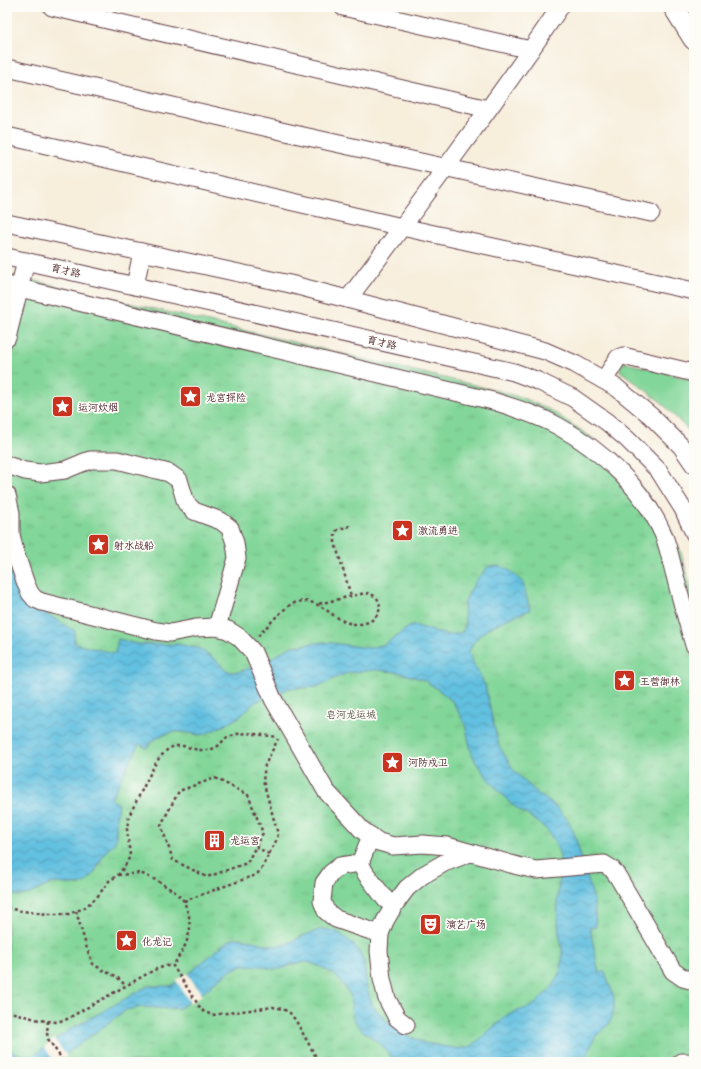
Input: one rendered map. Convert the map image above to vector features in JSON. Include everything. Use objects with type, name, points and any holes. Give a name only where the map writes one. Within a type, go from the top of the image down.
[{"type":"main road","points":[[674,7],[694,39]]},
{"type":"street","points":[[52,7],[488,109]]},
{"type":"street","points":[[343,7],[531,50]]},
{"type":"street","points":[[348,299],[531,50],[560,7]]},
{"type":"street","points":[[7,68],[445,168],[651,213]]},
{"type":"street","points":[[7,136],[402,227],[694,291]]},
{"type":"street","points":[[7,223],[290,284],[545,351],[575,364],[617,388],[650,416],[681,446],[694,465]]},
{"type":"street","points":[[135,286],[142,252]]},
{"type":"street","name":"育才路","points":[[7,257],[514,372],[538,381],[573,398],[607,422],[627,439],[659,471],[683,509],[694,532]]},
{"type":"street","points":[[7,338],[13,286],[26,261]]},
{"type":"street","points":[[13,286],[493,401],[540,417],[558,426],[579,439],[601,456],[630,482],[651,511],[664,537],[694,645]]},
{"type":"street","points":[[604,380],[618,358],[623,356],[694,373]]},
{"type":"street","points":[[7,465],[25,471],[40,473],[65,470],[90,460],[117,460],[169,473],[179,480],[186,503],[194,512],[221,521],[230,528],[235,543],[237,558],[234,573],[217,627]]},
{"type":"street","points":[[7,495],[11,513],[11,534],[15,552],[26,584],[30,593],[35,599],[156,631],[170,633],[196,628],[217,627],[228,630],[239,637],[253,652],[273,699],[326,791],[362,830],[379,842],[393,846],[412,844],[447,846],[536,870],[604,864],[612,869],[673,971],[684,978],[694,981]]},
{"type":"street","points":[[360,863],[371,836]]},
{"type":"street","points":[[406,1025],[397,1018],[387,999],[382,978],[379,952],[380,934],[385,921],[407,888],[423,874],[444,863],[470,853]]},
{"type":"street","points":[[360,863],[366,874],[386,900],[395,904]]},
{"type":"street","points":[[360,863],[340,866],[331,873],[324,883],[322,900],[326,911],[336,919],[380,934]]},
{"type":"street","points":[[692,1062],[694,1057]]},
{"type":"street","points":[[681,1062],[688,1062]]},
{"type":"path","points":[[350,526],[340,528],[334,535],[351,596]]},
{"type":"path","points":[[247,646],[286,608],[295,602],[303,601],[318,604],[345,622],[353,624],[361,624],[371,621],[377,616],[380,609],[379,602],[375,597],[365,593],[318,604]]},
{"type":"path","points":[[7,908],[47,914],[69,914],[84,908],[97,897],[109,880],[118,875],[126,866],[130,856],[127,829],[129,816],[160,757],[166,750],[174,746],[183,746],[198,750],[210,750],[218,746],[226,738],[237,734],[248,733],[279,737],[265,765],[263,781],[278,834],[277,839],[261,869],[253,876],[184,901]]},
{"type":"path","points":[[215,778],[248,795],[263,833],[256,847],[248,863],[207,877],[173,860],[161,826],[179,791],[215,778]]},
{"type":"path","points":[[256,847],[269,854]]},
{"type":"path","points":[[118,875],[140,873],[156,880],[175,892],[184,901],[189,916],[190,930],[186,944],[173,966]]},
{"type":"path","points":[[76,911],[87,950],[93,964],[116,976],[126,986]]},
{"type":"path","points":[[7,1011],[39,1020],[55,1022],[65,1020],[154,970],[166,966],[173,966]]},
{"type":"path","points":[[173,966],[199,1006],[212,1015],[273,1007],[283,1009],[290,1013],[316,1057],[325,1062]]},
{"type":"path","points":[[48,1021],[48,1039],[64,1062]]},
{"type":"green space","name":"皂河龙运城","points":[[7,274],[503,392],[528,400],[552,411],[594,439],[626,468],[659,510],[670,528],[680,550],[694,596],[694,1062],[7,1062]]},
{"type":"green space","points":[[623,362],[694,380],[694,436],[661,402],[619,370]]},
{"type":"water","points":[[489,566],[501,566],[509,570],[523,583],[530,610],[505,620],[481,634],[473,643],[469,652],[471,659],[485,685],[499,746],[513,769],[540,795],[555,806],[568,820],[574,833],[594,900],[596,927],[590,928],[599,973],[605,971],[614,998],[612,1018],[608,1025],[595,1037],[582,1062],[396,1062],[377,1041],[357,1025],[352,1015],[350,995],[339,979],[317,965],[307,962],[296,963],[281,969],[242,965],[230,971],[208,989],[180,1008],[170,1009],[142,1007],[126,1010],[55,1062],[7,1062],[7,1050],[27,1056],[34,1055],[69,1030],[148,986],[171,986],[191,972],[226,942],[234,938],[241,938],[273,946],[286,944],[322,929],[336,931],[353,944],[360,953],[364,963],[367,989],[373,1006],[386,1020],[406,1035],[425,1043],[459,1049],[472,1046],[508,1014],[533,1006],[553,986],[561,969],[562,947],[559,934],[557,903],[560,856],[556,844],[547,830],[508,801],[488,779],[475,761],[465,724],[453,702],[424,680],[397,672],[375,670],[347,673],[316,687],[290,688],[255,702],[241,716],[205,734],[199,735],[173,732],[152,741],[147,748],[139,744],[111,799],[119,804],[116,818],[116,839],[114,844],[105,852],[94,874],[80,885],[53,883],[30,894],[19,896],[7,893],[7,865],[12,857],[7,853],[7,569],[21,592],[40,610],[75,631],[74,642],[83,646],[115,653],[118,639],[137,644],[178,644],[200,649],[217,661],[224,669],[231,672],[238,672],[264,663],[293,646],[324,642],[368,648],[385,644],[407,628],[414,625],[447,635],[462,632],[465,627],[464,604],[467,596],[477,579]]},
{"type":"pier","points":[[187,973],[202,995],[190,1003],[176,980]]},
{"type":"pier","points":[[54,1039],[67,1056],[58,1062],[55,1062],[44,1047]]},
{"type":"place","name":"龙宫探险","points":[[191,397]]},
{"type":"place","name":"运河炊烟","points":[[63,407]]},
{"type":"place","name":"激流勇进","points":[[402,530]]},
{"type":"place","name":"射水战船","points":[[99,545]]},
{"type":"place","name":"王营御林","points":[[625,681]]},
{"type":"place","name":"河防戍卫","points":[[393,762]]},
{"type":"place","name":"龙运宫","points":[[215,840]]},
{"type":"place","name":"演艺广场","points":[[430,924]]},
{"type":"place","name":"化龙记","points":[[127,941]]}]
